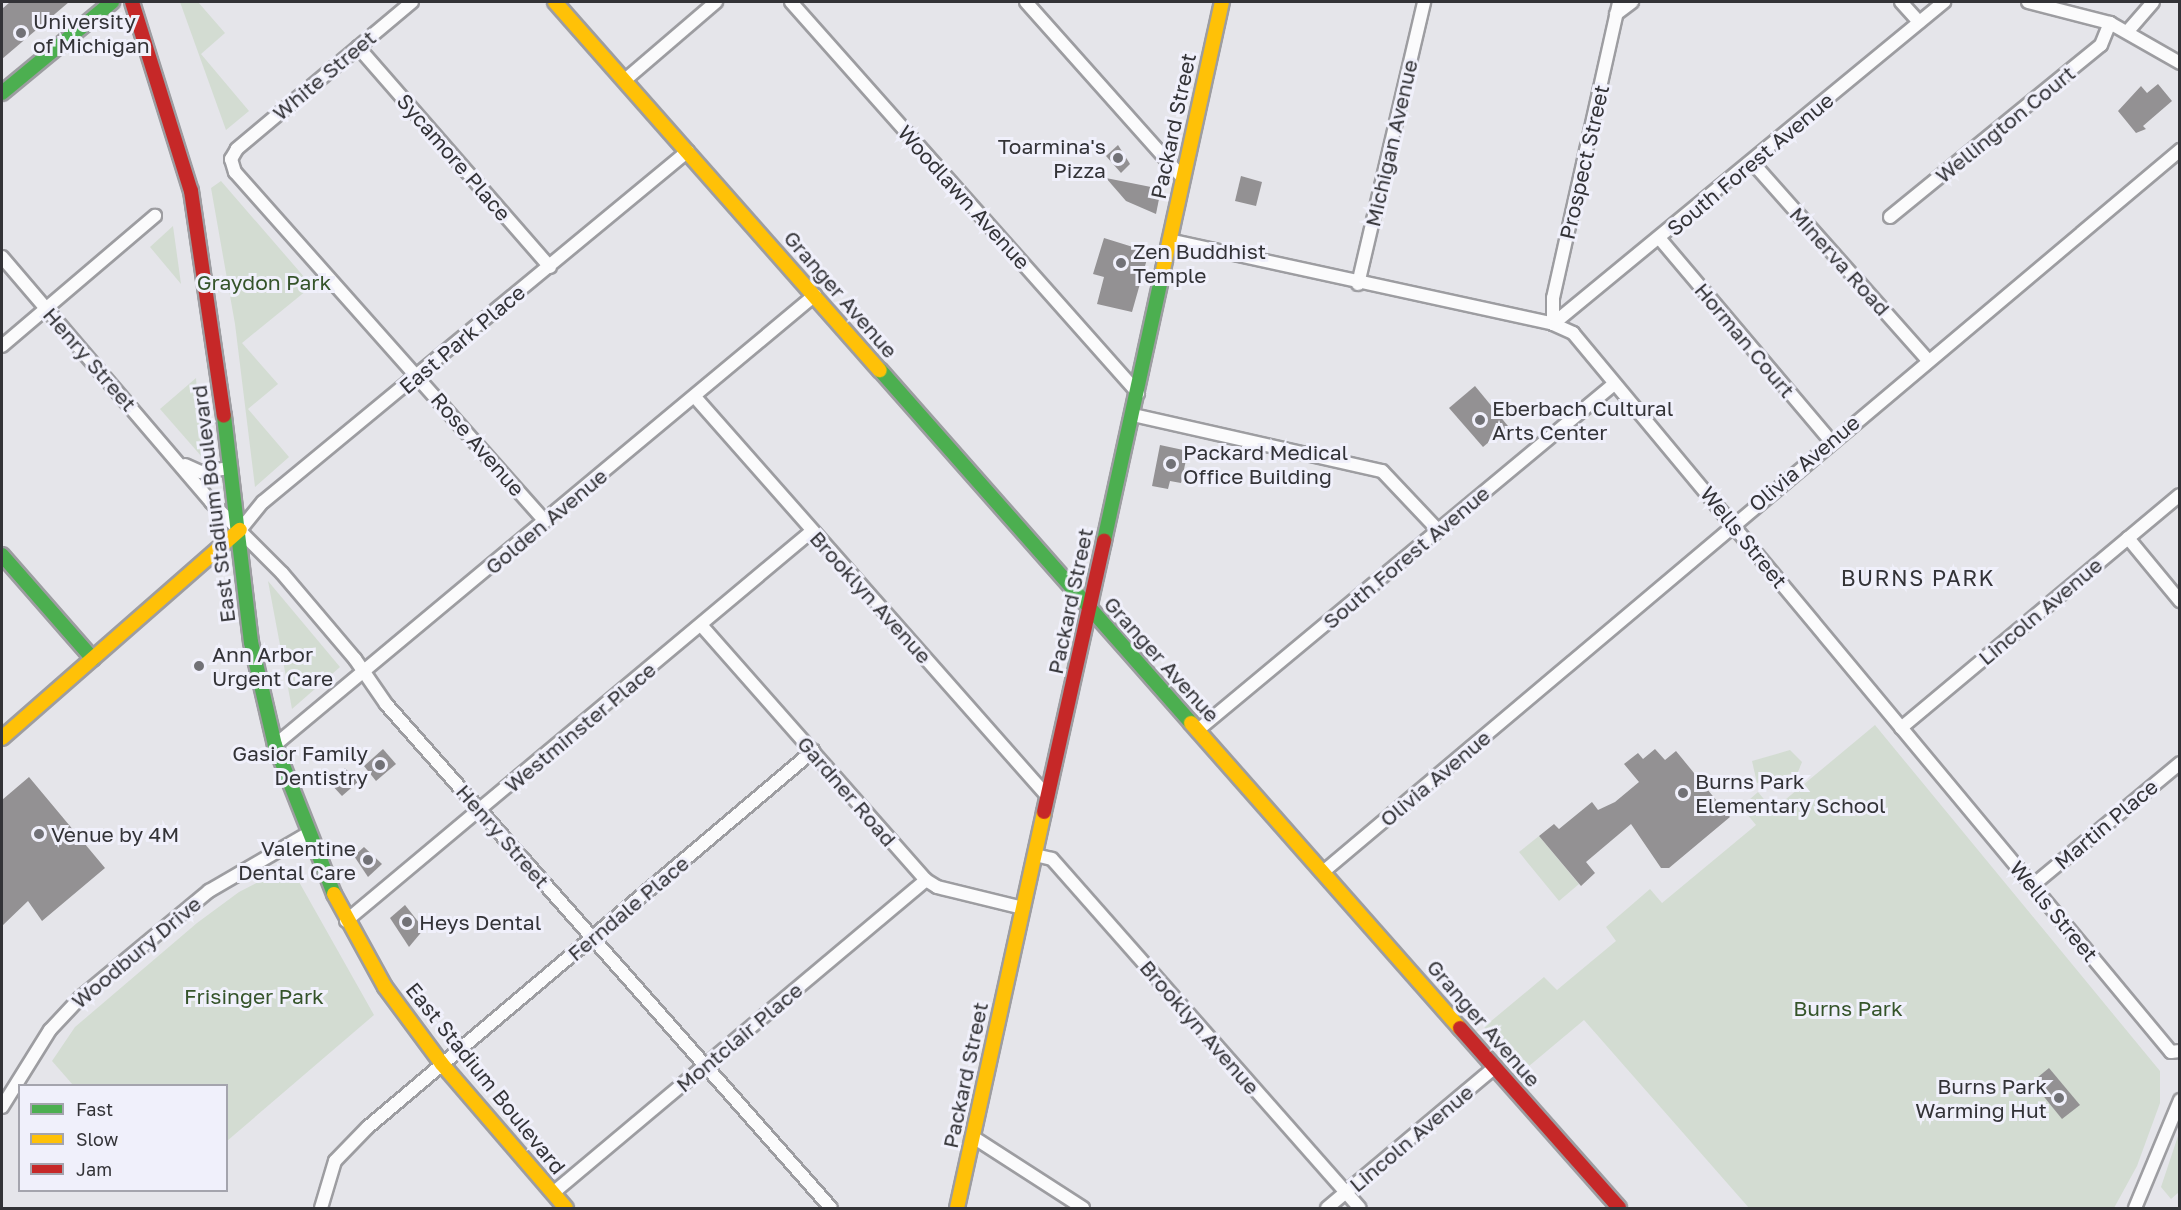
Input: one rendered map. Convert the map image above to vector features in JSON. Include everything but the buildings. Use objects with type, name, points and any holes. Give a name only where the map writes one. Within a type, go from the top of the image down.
[{"type":"main road","points":[[2,93],[112,2]]},
{"type":"main road","name":"East Stadium Boulevard","points":[[132,2],[191,190],[210,294],[240,530],[251,642],[275,745],[307,834],[346,921],[376,975],[442,1064],[566,1209]]},
{"type":"main road","name":"Granger Avenue","points":[[555,2],[1619,1209]]},
{"type":"main road","name":"Packard Street","points":[[957,1209],[1138,393],[1221,2]]},
{"type":"main road","points":[[2,738],[240,530]]},
{"type":"main road","points":[[2,555],[93,659]]},
{"type":"street","name":"White Street","points":[[237,149],[412,2]]},
{"type":"street","points":[[625,80],[716,2]]},
{"type":"street","name":"Woodlawn Avenue","points":[[791,2],[1138,393]]},
{"type":"street","points":[[1026,2],[1182,178]]},
{"type":"street","name":"Michigan Avenue","points":[[1358,284],[1424,2]]},
{"type":"street","name":"Prospect Street","points":[[1553,324],[1553,298],[1619,2]]},
{"type":"street","points":[[1617,14],[1632,2]]},
{"type":"street","points":[[1901,2],[1919,22]]},
{"type":"street","name":"South Forest Avenue","points":[[1553,324],[1944,2]]},
{"type":"street","points":[[2028,2],[2110,23],[2128,31],[2180,63]]},
{"type":"street","points":[[2128,31],[2153,2]]},
{"type":"street","name":"Wellington Court","points":[[1890,217],[2101,45],[2110,23]]},
{"type":"street","name":"Sycamore Place","points":[[358,47],[550,267]]},
{"type":"street","name":"Rose Avenue","points":[[237,149],[231,159],[236,172],[545,520]]},
{"type":"street","name":"Olivia Avenue","points":[[1323,872],[1831,441],[2180,150]]},
{"type":"street","name":"East Park Place","points":[[240,530],[263,502],[688,151]]},
{"type":"street","name":"Minerva Road","points":[[1752,162],[1928,360]]},
{"type":"street","points":[[2,346],[155,216]]},
{"type":"street","name":"Horman Court","points":[[1659,239],[1831,441]]},
{"type":"street","name":"Wells Street","points":[[1170,240],[1358,284],[1553,324],[1573,333],[1735,524],[1900,728],[2171,1052],[2179,1048]]},
{"type":"street","name":"Henry Street","points":[[2,257],[240,530],[282,573],[592,939],[706,1065],[831,1209]]},
{"type":"street","name":"Golden Avenue","points":[[275,745],[815,296]]},
{"type":"street","name":"South Forest Avenue","points":[[1198,730],[1614,384]]},
{"type":"street","name":"Brooklyn Avenue","points":[[695,397],[1048,797]]},
{"type":"street","points":[[1133,415],[1382,471],[1438,530]]},
{"type":"street","name":"Henry Street","points":[[179,461],[201,472],[231,468]]},
{"type":"street","name":"Lincoln Avenue","points":[[1900,728],[2180,495]]},
{"type":"street","name":"Westminster Place","points":[[346,921],[482,811],[812,531]]},
{"type":"street","points":[[2128,538],[2180,601]]},
{"type":"street","name":"Gardner Road","points":[[701,625],[926,880],[937,887],[1023,908]]},
{"type":"street","name":"Ferndale Place","points":[[321,1209],[335,1161],[442,1064],[813,752]]},
{"type":"street","name":"Martin Place","points":[[2032,886],[2180,763]]},
{"type":"street","name":"Woodbury Drive","points":[[2,1107],[50,1030],[80,998],[209,891],[307,834]]},
{"type":"street","name":"Brooklyn Avenue","points":[[1035,855],[1052,859],[1360,1209]]},
{"type":"street","name":"Montclair Place","points":[[553,1193],[926,880]]},
{"type":"street","name":"Lincoln Avenue","points":[[1327,1209],[1495,1068]]},
{"type":"street","points":[[2135,1209],[2180,1100]]},
{"type":"street","points":[[973,1137],[1083,1209]]},
{"type":"green space","points":[[180,2],[198,2],[225,33],[201,54],[249,111],[226,130]]},
{"type":"green space","name":"Graydon Park","points":[[221,181],[312,286],[242,343],[278,384],[248,409],[289,457],[255,487],[235,324],[211,188]]},
{"type":"green space","name":"Graydon Park","points":[[173,226],[181,284],[150,247]]},
{"type":"green space","points":[[196,378],[202,457],[160,409]]},
{"type":"green space","points":[[268,581],[340,667],[292,709]]},
{"type":"green space","name":"Burns Park","points":[[1875,725],[2160,1071],[2160,1103],[2137,1166],[2114,1208],[1749,1208],[1584,1020],[1523,1071],[1484,1027],[1544,977],[1557,990],[1616,941],[1606,927],[1650,889],[1662,903],[1756,825],[1741,807],[1758,792],[1773,810]]},
{"type":"green space","points":[[1790,750],[1802,762],[1798,772],[1757,783],[1752,761]]},
{"type":"green space","points":[[1539,836],[1579,884],[1559,901],[1519,852]]},
{"type":"green space","name":"Frisinger Park","points":[[285,868],[294,873],[374,1015],[228,1140],[228,1084],[72,1084],[52,1061],[75,1027],[197,923],[239,892]]},
{"type":"green space","points":[[2179,1133],[2179,1192],[2171,1199],[2161,1187]]},
{"type":"traffic: fast","points":[[2,93],[112,2]]},
{"type":"traffic: fast","points":[[1104,541],[1163,270]]},
{"type":"traffic: fast","points":[[880,370],[1191,723]]},
{"type":"traffic: fast","points":[[224,416],[251,642],[275,745],[334,894]]},
{"type":"traffic: fast","points":[[2,555],[93,659]]},
{"type":"traffic: slow","points":[[555,2],[880,370]]},
{"type":"traffic: slow","points":[[1163,270],[1222,2]]},
{"type":"traffic: slow","points":[[2,738],[240,530]]},
{"type":"traffic: slow","points":[[1191,723],[1460,1028]]},
{"type":"traffic: slow","points":[[957,1208],[1044,812]]},
{"type":"traffic: slow","points":[[334,894],[385,987],[442,1064],[566,1208]]},
{"type":"traffic: jam","points":[[132,2],[191,191],[224,416]]},
{"type":"traffic: jam","points":[[1044,812],[1104,541]]},
{"type":"traffic: jam","points":[[1460,1028],[1619,1208]]},
{"type":"place","name":"University of Michigan","points":[[21,33]]},
{"type":"place","name":"Toarmina's Pizza","points":[[1118,158]]},
{"type":"place","name":"Zen Buddhist Temple","points":[[1121,263]]},
{"type":"place","name":"Eberbach Cultural Arts Center","points":[[1480,420]]},
{"type":"place","name":"Packard Medical Office Building","points":[[1171,464]]},
{"type":"place","name":"Ann Arbor Urgent Care","points":[[199,666]]},
{"type":"place","name":"Gasior Family Dentistry","points":[[380,765]]},
{"type":"place","name":"Burns Park Elementary School","points":[[1683,793]]},
{"type":"place","name":"Venue by 4M","points":[[39,834]]},
{"type":"place","name":"Valentine Dental Care","points":[[368,860]]},
{"type":"place","name":"Heys Dental","points":[[407,922]]},
{"type":"place","name":"Burns Park Warming Hut","points":[[2059,1098]]},
{"type":"district","name":"BURNS PARK","points":[[1918,578]]}]
